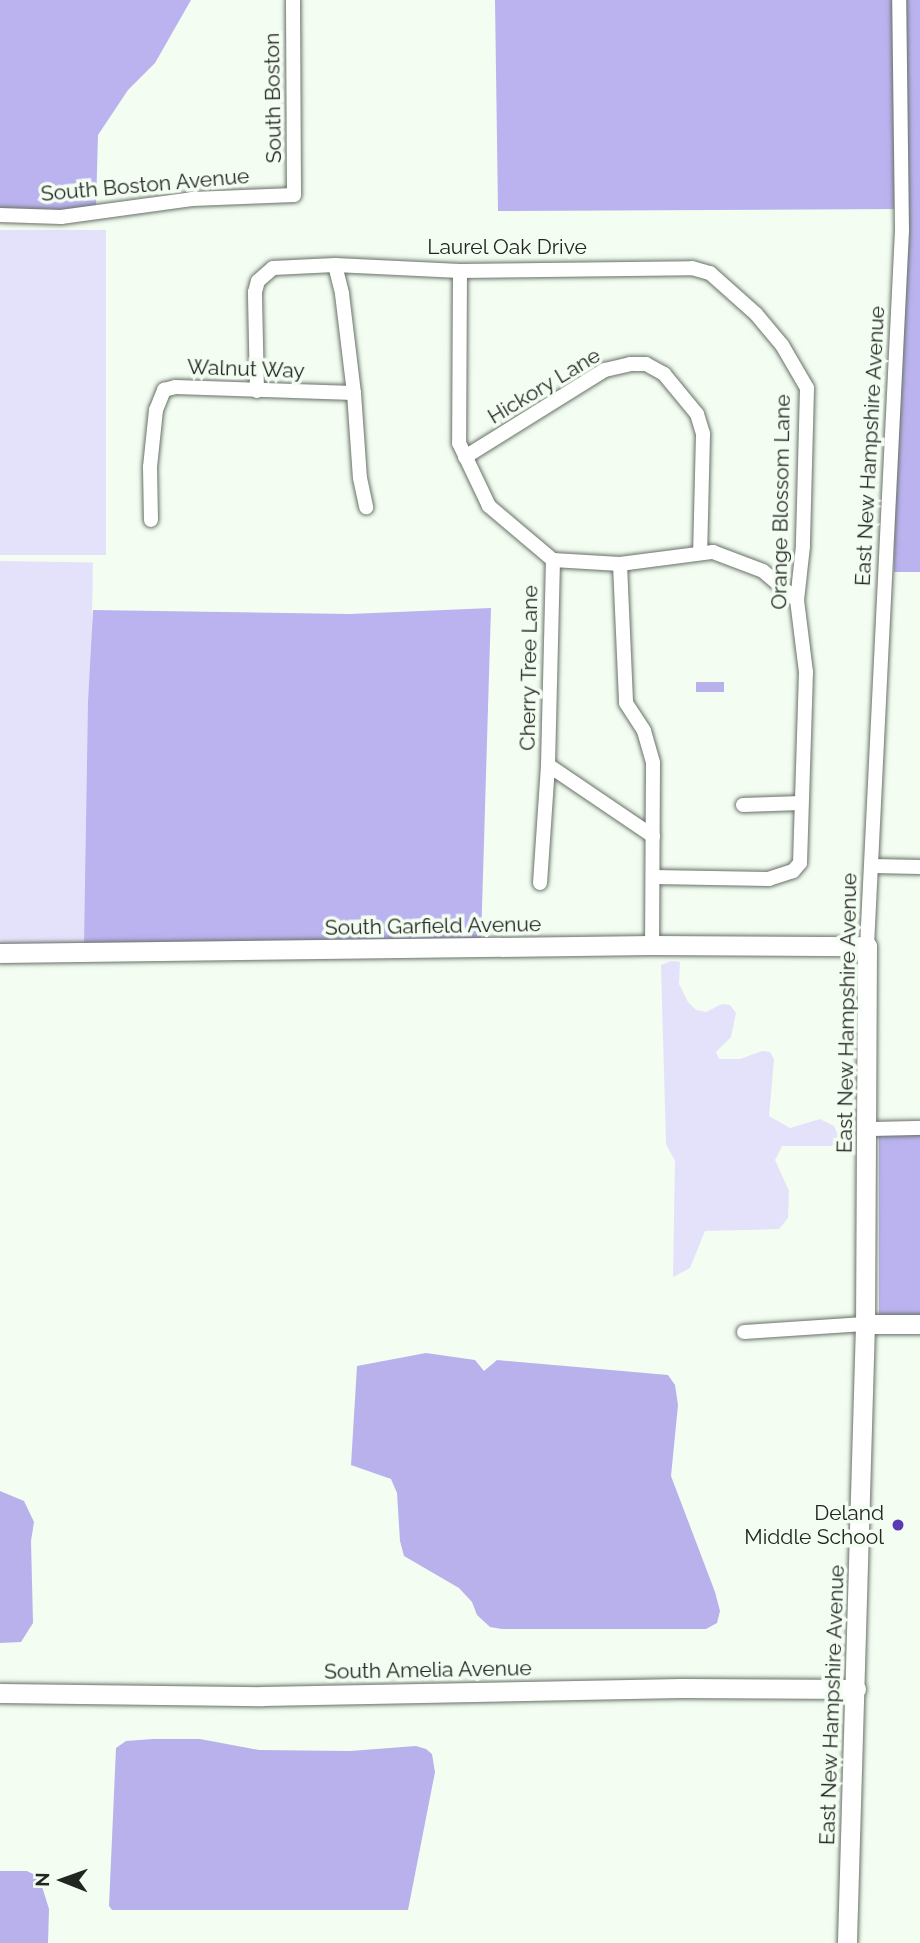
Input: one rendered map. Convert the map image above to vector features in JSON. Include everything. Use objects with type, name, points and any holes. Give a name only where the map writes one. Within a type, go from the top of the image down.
[{"type":"street","name":"South Boston","points":[[293,0],[294,195]]},
{"type":"street","name":"East New Hampshire Avenue","points":[[847,1943],[865,1324],[867,946],[902,230],[899,0]]},
{"type":"street","name":"South Boston Avenue","points":[[0,215],[61,217],[192,199],[294,195]]},
{"type":"street","points":[[335,265],[342,294],[366,507]]},
{"type":"street","name":"Laurel Oak Drive","points":[[257,391],[255,292],[258,281],[273,268],[335,265],[460,271],[692,268],[710,273],[756,314]]},
{"type":"street","name":"Cherry Tree Lane","points":[[460,271],[459,443],[489,506],[553,560],[548,765],[653,836]]},
{"type":"street","name":"Orange Blossom Lane","points":[[653,877],[769,879],[793,871],[800,863],[806,672],[797,600],[803,546],[807,388],[782,345],[756,314]]},
{"type":"street","name":"Hickory Lane","points":[[466,457],[605,370],[630,364],[646,364],[664,374],[697,414],[703,434],[700,553]]},
{"type":"street","name":"Walnut Way","points":[[151,520],[150,467],[156,410],[164,390],[175,387],[354,393]]},
{"type":"street","points":[[553,560],[620,564],[700,553],[725,555],[763,571],[797,600]]},
{"type":"street","points":[[620,564],[626,703],[644,731],[653,763],[652,945]]},
{"type":"street","points":[[540,883],[548,765]]},
{"type":"street","points":[[743,805],[801,803]]},
{"type":"street","points":[[873,866],[920,867]]},
{"type":"street","name":"South Garfield Avenue","points":[[0,953],[652,945],[867,946]]},
{"type":"street","points":[[867,1129],[920,1128]]},
{"type":"street","points":[[744,1332],[865,1324],[920,1324]]},
{"type":"street","name":"South Amelia Avenue","points":[[0,1693],[262,1696],[681,1688],[856,1689]]},
{"type":"shaded area","points":[[0,0],[191,0],[155,63],[128,90],[98,135],[96,206],[60,211],[0,209]]},
{"type":"shaded area","points":[[495,0],[920,0],[920,572],[894,572],[897,209],[498,211]]},
{"type":"shaded area","points":[[0,230],[106,230],[106,555],[0,555]]},
{"type":"shaded area","points":[[0,561],[93,563],[86,947],[0,945]]},
{"type":"shaded area","points":[[491,608],[481,941],[84,945],[88,702],[93,610],[350,614]]},
{"type":"shaded area","points":[[696,682],[724,682],[724,692],[696,692]]},
{"type":"shaded area","points":[[671,961],[680,962],[679,984],[688,1002],[696,1010],[706,1012],[722,1004],[730,1005],[736,1013],[731,1037],[716,1052],[719,1059],[740,1059],[762,1051],[770,1052],[774,1059],[769,1116],[790,1128],[820,1119],[834,1126],[838,1135],[832,1146],[782,1146],[775,1160],[789,1191],[788,1218],[779,1229],[705,1231],[690,1268],[673,1277],[675,1161],[666,1144],[661,965]]},
{"type":"shaded area","points":[[879,1135],[920,1135],[920,1316],[879,1316]]},
{"type":"shaded area","points":[[426,1353],[475,1360],[484,1371],[497,1360],[668,1375],[675,1385],[678,1405],[671,1476],[715,1592],[720,1611],[717,1623],[706,1629],[490,1627],[477,1615],[472,1602],[459,1588],[404,1556],[400,1541],[397,1493],[391,1479],[351,1465],[357,1366]]},
{"type":"shaded area","points":[[0,1491],[24,1501],[34,1522],[31,1541],[33,1623],[21,1642],[0,1643]]},
{"type":"shaded area","points":[[200,1739],[259,1750],[350,1751],[416,1746],[426,1749],[432,1754],[435,1772],[408,1910],[112,1910],[109,1906],[116,1748],[126,1741]]},
{"type":"shaded area","points":[[0,1871],[27,1871],[39,1877],[49,1909],[48,1943],[0,1943]]},
{"type":"place","name":"Deland Middle School","points":[[898,1525]]}]
